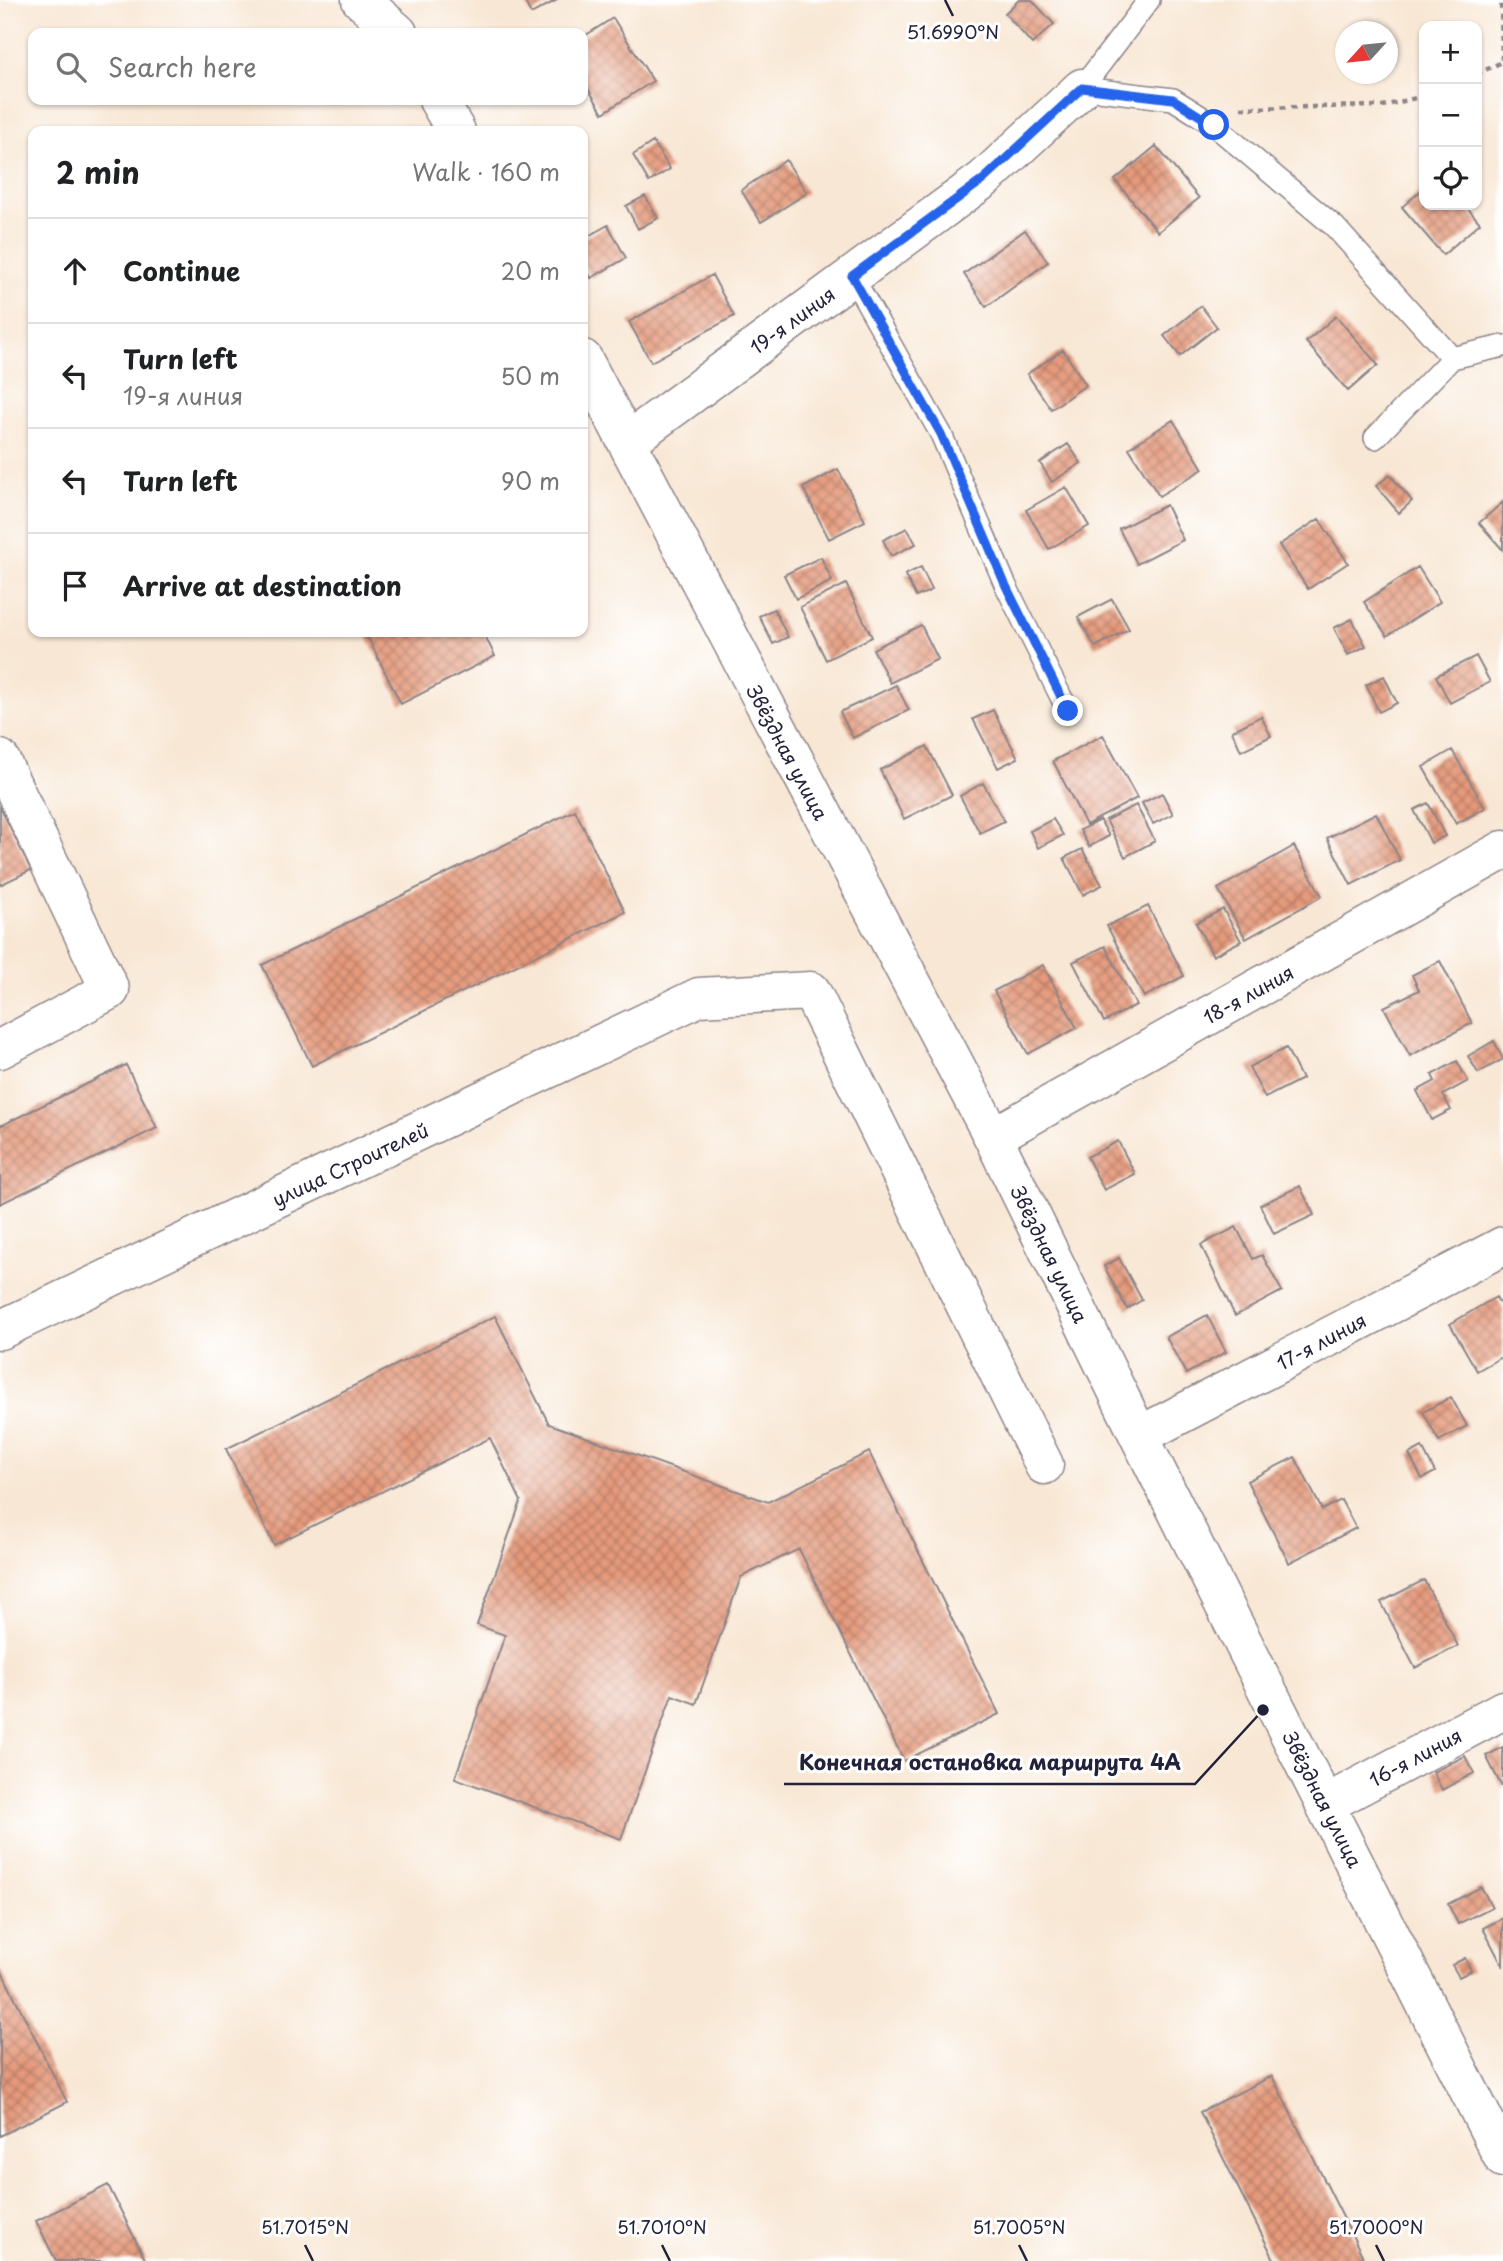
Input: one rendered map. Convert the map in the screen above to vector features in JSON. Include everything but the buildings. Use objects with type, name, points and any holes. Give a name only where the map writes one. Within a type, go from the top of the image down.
[{"type":"street","points":[[361,0],[392,28]]},
{"type":"street","name":"19-я линия","points":[[628,442],[984,179],[1082,88]]},
{"type":"street","points":[[441,105],[453,126]]},
{"type":"street","name":"Звёздная улица","points":[[588,368],[745,671],[993,1137],[1139,1436],[1498,2135]]},
{"type":"street","points":[[0,759],[110,990],[0,1049]]},
{"type":"street","name":"18-я линия","points":[[993,1137],[1503,850]]},
{"type":"street","name":"улица Строителей","points":[[0,1330],[699,998],[811,991],[1044,1465]]},
{"type":"street","name":"17-я линия","points":[[1139,1436],[1503,1246]]},
{"type":"street","name":"16-я линия","points":[[1326,1804],[1503,1710]]},
{"type":"lane","points":[[1082,88],[1149,0]]},
{"type":"lane","points":[[1082,88],[1173,99],[1214,125],[1335,227],[1452,358]]},
{"type":"lane","points":[[852,276],[941,434],[1005,584],[1068,711]]},
{"type":"lane","points":[[1375,438],[1452,358],[1503,346]]},
{"type":"path","points":[[1482,72],[1502,62],[1501,0]]},
{"type":"path","points":[[1234,108],[1383,107],[1419,97]]},
{"type":"place","name":"Конечная остановка маршрута 4А","points":[[1263,1710]]},
{"type":"route","points":[[1068,711],[1005,584],[941,434],[852,276],[984,179],[1082,88],[1173,99],[1214,125]]}]
